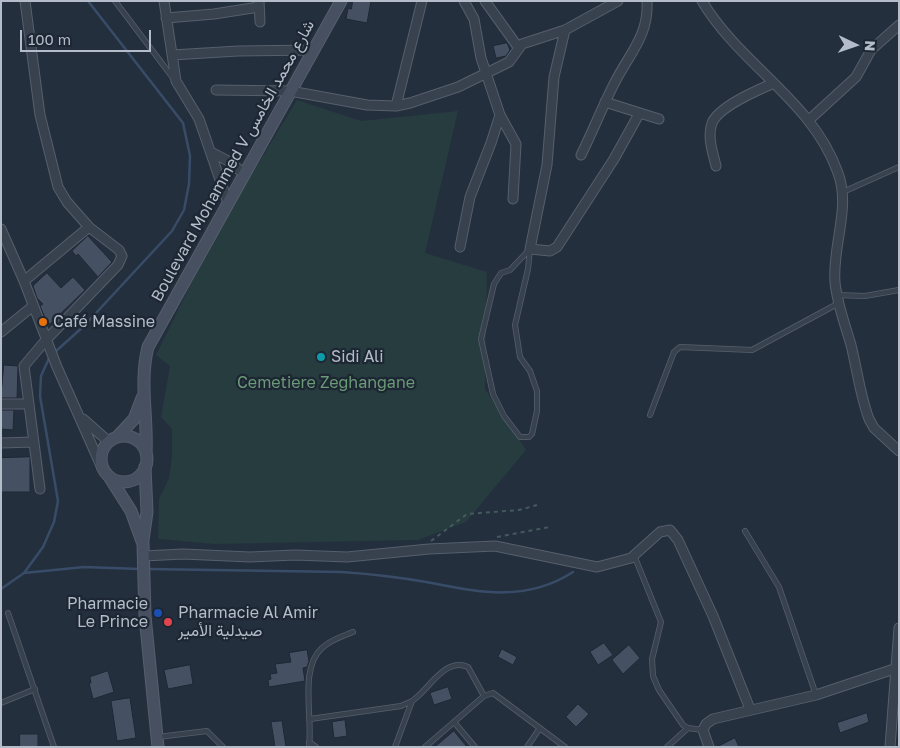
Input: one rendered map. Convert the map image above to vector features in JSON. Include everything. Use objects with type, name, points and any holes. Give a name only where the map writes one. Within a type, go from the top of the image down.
[{"type":"main road","name":"Boulevard Mohammed V شارع محمد الخامس","points":[[146,453],[143,396],[148,347],[342,1]]},
{"type":"main road","name":"Boulevard Mohammed V شارع محمد الخامس","points":[[113,438],[134,419],[143,396]]},
{"type":"main road","points":[[143,544],[131,511],[102,468],[101,453],[113,438],[136,439],[146,453],[147,512],[143,544],[145,594],[157,742]]},
{"type":"main road","points":[[110,478],[116,481],[130,482],[145,467]]},
{"type":"street","points":[[25,1],[40,115],[54,176],[62,195],[89,228],[119,250],[121,258],[118,265],[24,366],[40,489]]},
{"type":"street","points":[[164,1],[176,81],[196,112],[228,203]]},
{"type":"street","points":[[165,15],[169,1]]},
{"type":"street","points":[[396,106],[422,1]]},
{"type":"street","points":[[464,1],[474,19],[481,58],[500,115],[516,144],[512,199]]},
{"type":"street","points":[[485,1],[518,47]]},
{"type":"street","points":[[216,90],[290,91],[354,104],[396,106],[446,92],[509,62],[518,47],[529,41],[565,30],[618,1]]},
{"type":"street","points":[[581,155],[605,102],[640,41],[647,19],[647,1]]},
{"type":"street","points":[[702,1],[730,39],[808,120],[838,172],[843,192],[835,252],[838,299],[869,419],[874,428],[899,451]]},
{"type":"street","points":[[165,15],[214,14],[259,4],[260,22]]},
{"type":"street","points":[[808,120],[856,77],[871,50],[899,25]]},
{"type":"street","points":[[565,30],[554,77],[547,165],[530,249],[550,251],[557,247],[614,159],[639,114]]},
{"type":"street","points":[[172,55],[238,51],[314,50]]},
{"type":"street","points":[[716,166],[711,144],[711,129],[715,119],[748,95],[774,83]]},
{"type":"street","points":[[605,102],[639,114],[659,118]]},
{"type":"street","points":[[460,247],[470,197],[500,115]]},
{"type":"street","points":[[211,152],[230,162],[244,174]]},
{"type":"street","points":[[24,281],[89,228]]},
{"type":"street","points":[[1,229],[24,281],[46,341],[102,468]]},
{"type":"street","points":[[1,332],[33,306]]},
{"type":"street","points":[[1,404],[28,404]]},
{"type":"street","points":[[77,413],[113,438]]},
{"type":"street","points":[[1,443],[33,442]]},
{"type":"street","points":[[144,561],[183,554],[250,557],[295,555],[347,557],[419,550],[495,546],[576,561],[591,566],[605,565],[631,558],[660,532],[668,530],[673,532],[712,616],[750,709]]},
{"type":"street","points":[[890,747],[894,669],[899,628]]},
{"type":"street","points":[[709,747],[703,730],[706,724],[714,719],[816,695],[894,669]]},
{"type":"lane","points":[[115,1],[176,81]]},
{"type":"lane","points":[[843,192],[899,167]]},
{"type":"lane","points":[[530,249],[515,330],[520,357],[536,382],[537,411],[532,434],[529,437],[520,437],[504,416],[493,394],[481,338],[494,284],[501,273],[510,270],[530,249]]},
{"type":"lane","points":[[650,415],[674,352],[680,347],[752,350],[838,299],[899,290]]},
{"type":"lane","points":[[745,531],[779,587],[816,695]]},
{"type":"lane","points":[[631,558],[636,560],[661,618],[661,627],[652,659],[653,676],[676,716],[688,728],[703,730]]},
{"type":"lane","points":[[8,613],[54,747]]},
{"type":"lane","points":[[316,747],[309,745],[310,677],[314,658],[324,646],[354,632]]},
{"type":"lane","points":[[395,747],[412,701],[447,668],[460,665],[468,667],[484,696]]},
{"type":"lane","points":[[1,703],[35,689]]},
{"type":"lane","points":[[425,747],[484,696],[491,693],[497,694],[565,747]]},
{"type":"lane","points":[[310,719],[375,711],[412,701]]},
{"type":"lane","points":[[454,722],[475,747]]},
{"type":"lane","points":[[527,747],[540,728]]},
{"type":"lane","points":[[667,747],[688,728]]},
{"type":"lane","points":[[157,742],[206,731],[210,732],[223,747]]},
{"type":"path","points":[[419,550],[467,514],[519,510],[537,505]]},
{"type":"path","points":[[495,538],[550,527]]},
{"type":"green space","name":"Cemetiere Zeghangane","points":[[297,100],[361,121],[458,111],[425,253],[487,272],[485,389],[526,450],[466,522],[418,540],[215,544],[158,539],[159,499],[169,478],[172,456],[172,429],[161,417],[170,366],[156,355],[217,231]]},
{"type":"building","points":[[353,1],[371,1],[367,23],[346,19],[348,8],[351,9]]},
{"type":"building","points":[[507,43],[510,50],[506,56],[496,58],[493,46]]},
{"type":"building","points":[[88,236],[112,262],[98,277],[78,254],[76,256],[72,251]]},
{"type":"building","points":[[47,273],[61,288],[73,277],[85,290],[50,324],[46,320],[40,306],[43,304],[37,298],[33,286]]},
{"type":"building","name":"Sidi Ali","points":[[324,352],[326,360],[317,361],[316,354]]},
{"type":"building","points":[[4,365],[18,366],[17,398],[1,398]]},
{"type":"building","points":[[1,410],[14,410],[13,430],[1,429]]},
{"type":"building","points":[[30,457],[30,492],[1,492],[1,458]]},
{"type":"building","points":[[604,643],[613,655],[598,665],[590,652]]},
{"type":"building","points":[[629,645],[640,658],[623,674],[612,660]]},
{"type":"building","points":[[502,649],[517,657],[513,665],[498,657]]},
{"type":"building","points":[[307,650],[309,661],[307,667],[303,668],[305,681],[269,687],[268,680],[271,679],[270,674],[277,673],[275,664],[291,662],[289,653]]},
{"type":"building","points":[[190,665],[193,684],[168,689],[164,670]]},
{"type":"building","points":[[108,671],[114,692],[93,699],[89,683],[91,683],[90,677]]},
{"type":"building","points":[[448,687],[452,699],[434,705],[430,693]]},
{"type":"building","points":[[130,698],[136,738],[117,741],[111,701]]},
{"type":"building","points":[[578,704],[589,714],[576,727],[566,717]]},
{"type":"building","points":[[867,713],[869,722],[840,733],[837,723]]},
{"type":"building","points":[[345,720],[347,736],[334,738],[332,722]]},
{"type":"building","points":[[282,721],[286,747],[275,747],[271,722]]},
{"type":"building","points":[[454,731],[467,747],[435,747]]},
{"type":"building","points":[[20,734],[38,734],[38,747],[20,747]]},
{"type":"building","points":[[735,738],[739,747],[717,747]]},
{"type":"waterway","points":[[55,352],[84,326],[172,231],[184,210],[189,184],[190,156],[183,123],[88,1]]},
{"type":"waterway","points":[[1,589],[24,573],[43,547],[54,522],[58,501],[40,396],[41,376],[50,356]]},
{"type":"waterway","points":[[24,573],[84,567],[140,569]]},
{"type":"waterway","points":[[148,569],[342,572],[394,577],[464,589],[501,592],[537,588],[555,582],[573,572]]},
{"type":"place","name":"Café Massine","points":[[43,322]]},
{"type":"place","name":"Sidi Ali","points":[[321,357]]},
{"type":"place","name":"Pharmacie Le Prince","points":[[158,613]]},
{"type":"place","name":"Pharmacie Al Amir صيدلية الأمير","points":[[168,622]]}]
